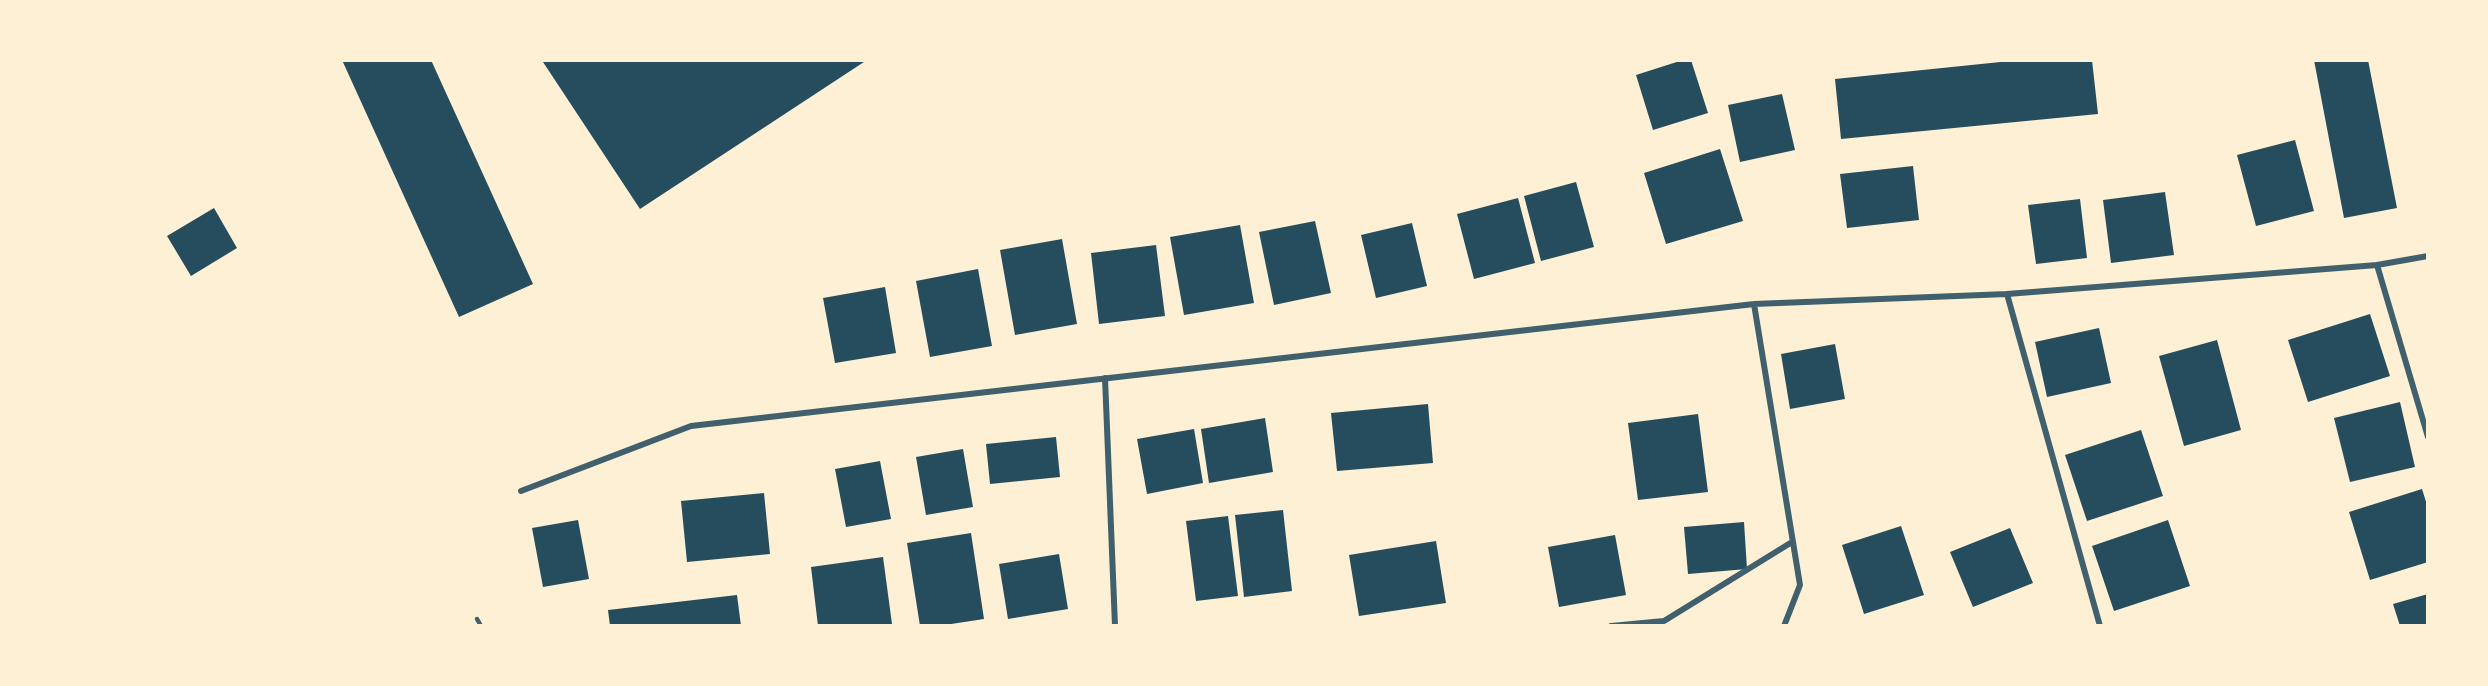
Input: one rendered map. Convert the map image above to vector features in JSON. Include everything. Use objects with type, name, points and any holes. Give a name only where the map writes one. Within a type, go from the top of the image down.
[{"type":"street","points":[[521,491],[691,426],[1754,304],[2007,294],[2377,265],[2428,256]]},
{"type":"street","points":[[2377,265],[2428,437]]},
{"type":"street","points":[[2007,294],[2100,626]]},
{"type":"street","points":[[1754,304],[1800,585],[1784,626]]},
{"type":"street","points":[[1105,378],[1115,626]]},
{"type":"street","points":[[1611,626],[1664,621],[1792,542]]},
{"type":"lane","points":[[477,619],[481,626]]},
{"type":"building","points":[[342,60],[431,60],[533,284],[459,317]]},
{"type":"building","points":[[546,60],[867,60],[640,209],[543,62]]},
{"type":"building","points":[[1683,60],[1691,60],[1708,113],[1653,130],[1636,75]]},
{"type":"building","points":[[2020,60],[2092,60],[2098,114],[1841,139],[1835,79]]},
{"type":"building","points":[[2314,60],[2368,60],[2397,208],[2344,218]]},
{"type":"building","points":[[1782,94],[1795,150],[1740,162],[1728,105]]},
{"type":"building","points":[[2295,140],[2314,211],[2256,226],[2237,155]]},
{"type":"building","points":[[1720,149],[1743,221],[1666,244],[1644,173]]},
{"type":"building","points":[[1913,166],[1919,220],[1847,228],[1840,174]]},
{"type":"building","points":[[1576,182],[1594,247],[1541,261],[1524,196]]},
{"type":"building","points":[[2165,192],[2174,255],[2111,263],[2103,200]]},
{"type":"building","points":[[1518,198],[1535,263],[1474,279],[1457,214]]},
{"type":"building","points":[[2080,199],[2087,258],[2036,264],[2028,205]]},
{"type":"building","points":[[214,208],[237,248],[191,276],[167,236]]},
{"type":"building","points":[[1315,221],[1331,293],[1274,305],[1259,232]]},
{"type":"building","points":[[1412,223],[1427,286],[1376,298],[1361,235]]},
{"type":"building","points":[[1240,225],[1254,303],[1184,315],[1170,237]]},
{"type":"building","points":[[1062,239],[1077,324],[1015,335],[1000,250]]},
{"type":"building","points":[[1156,245],[1165,316],[1099,324],[1091,253]]},
{"type":"building","points":[[978,269],[992,346],[930,357],[916,281]]},
{"type":"building","points":[[885,287],[896,353],[835,363],[823,298]]},
{"type":"building","points":[[2370,314],[2390,376],[2308,402],[2288,340]]},
{"type":"building","points":[[2099,328],[2111,383],[2047,397],[2035,342]]},
{"type":"building","points":[[2217,340],[2241,430],[2184,446],[2159,356]]},
{"type":"building","points":[[1835,344],[1845,399],[1790,409],[1781,354]]},
{"type":"building","points":[[2400,402],[2415,467],[2350,482],[2334,418]]},
{"type":"building","points":[[1428,404],[1433,463],[1337,471],[1331,413]]},
{"type":"building","points":[[1698,414],[1708,492],[1638,500],[1628,423]]},
{"type":"building","points":[[1265,418],[1273,472],[1209,483],[1201,429]]},
{"type":"building","points":[[1194,429],[1203,483],[1147,494],[1137,439]]},
{"type":"building","points":[[2141,430],[2163,496],[2087,521],[2065,455]]},
{"type":"building","points":[[1056,437],[1060,477],[990,484],[986,444]]},
{"type":"building","points":[[963,449],[973,507],[926,515],[916,457]]},
{"type":"building","points":[[880,461],[891,519],[846,527],[835,469]]},
{"type":"building","points":[[2422,489],[2428,508],[2428,562],[2370,580],[2349,512]]},
{"type":"building","points":[[764,493],[770,554],[687,562],[681,501]]},
{"type":"building","points":[[1283,510],[1292,591],[1244,597],[1235,515]]},
{"type":"building","points":[[1228,516],[1238,596],[1196,601],[1186,521]]},
{"type":"building","points":[[578,520],[589,579],[543,587],[532,528]]},
{"type":"building","points":[[2168,520],[2190,586],[2114,611],[2092,546]]},
{"type":"building","points":[[1744,522],[1747,569],[1688,574],[1684,527]]},
{"type":"building","points":[[1901,526],[1924,595],[1864,614],[1842,545]]},
{"type":"building","points":[[2010,528],[2033,583],[1973,607],[1950,552]]},
{"type":"building","points":[[971,533],[984,619],[938,626],[920,626],[907,543]]},
{"type":"building","points":[[1615,535],[1626,595],[1559,607],[1548,547]]},
{"type":"building","points":[[1436,541],[1446,603],[1359,616],[1349,555]]},
{"type":"building","points":[[1059,554],[1068,609],[1008,619],[999,564]]},
{"type":"building","points":[[883,557],[892,624],[818,626],[811,567]]},
{"type":"building","points":[[2428,594],[2428,626],[2400,626],[2393,604]]},
{"type":"building","points":[[737,595],[741,626],[610,626],[608,610]]}]
